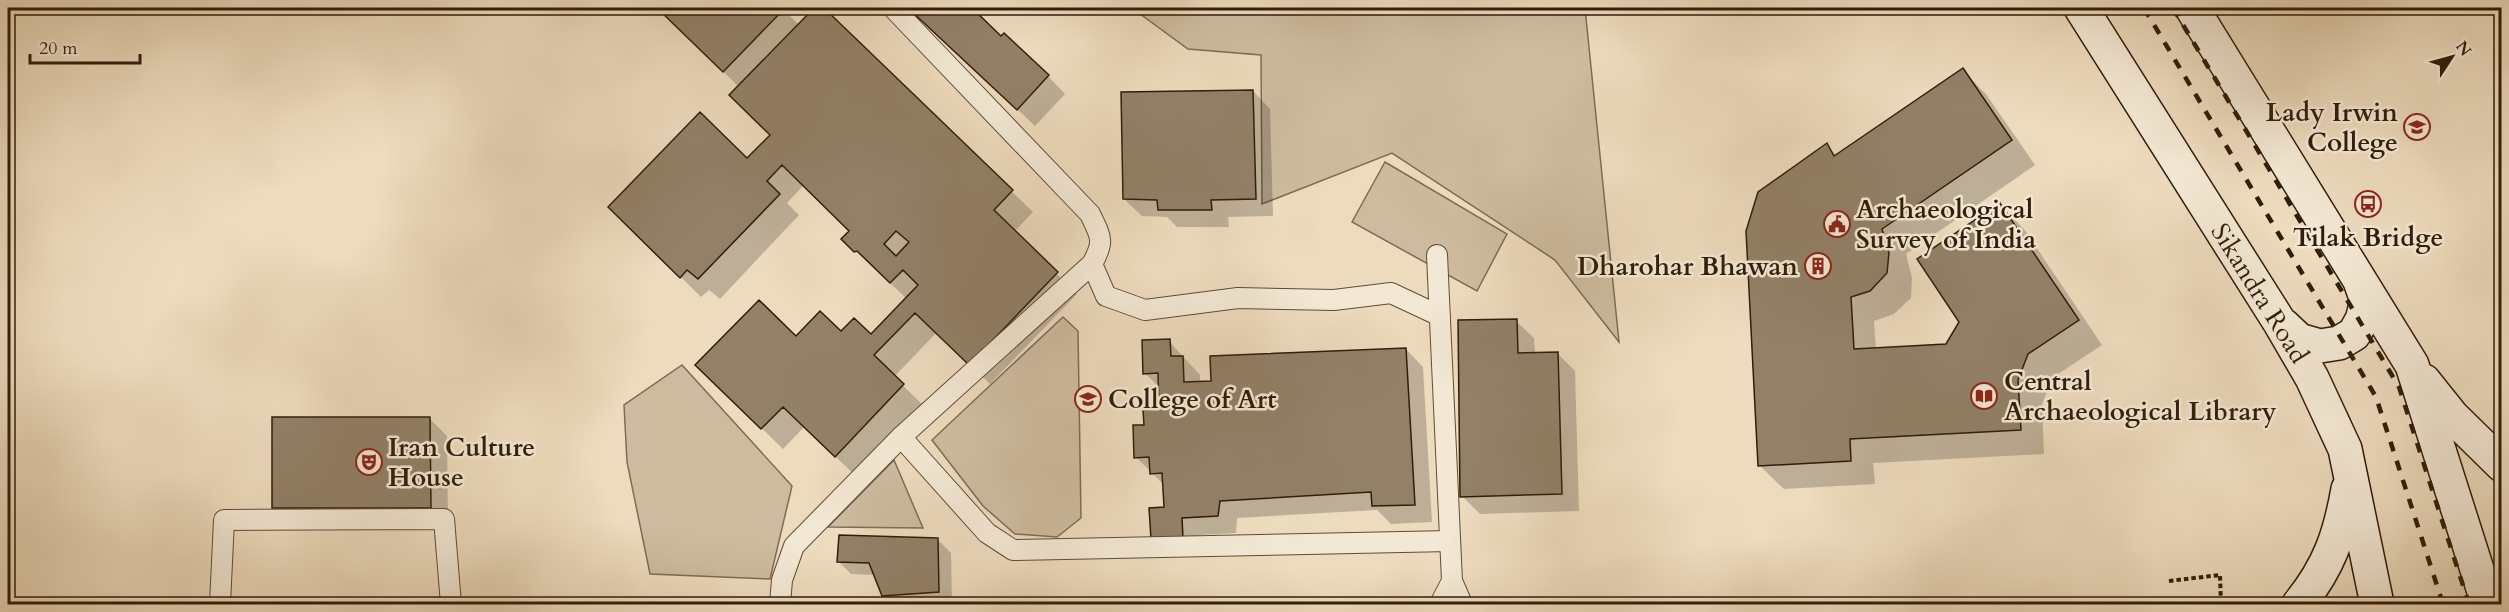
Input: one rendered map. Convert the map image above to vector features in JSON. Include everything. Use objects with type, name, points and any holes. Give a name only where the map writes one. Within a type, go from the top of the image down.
[{"type":"main road","name":"Sikandra Road","points":[[2081,8],[2280,323],[2312,378],[2345,449],[2377,604]]},
{"type":"main road","points":[[2192,8],[2412,365],[2452,416],[2502,465]]},
{"type":"main road","points":[[2280,323],[2299,340],[2320,346],[2339,343],[2354,334],[2362,320],[2367,301],[2360,279]]},
{"type":"main road","points":[[2412,365],[2488,604]]},
{"type":"main road","points":[[2299,604],[2311,590],[2333,551],[2341,529],[2351,473]]},
{"type":"lane","points":[[780,604],[782,580],[794,546],[901,437],[1092,264],[1101,247],[1098,231],[1090,214],[893,8]]},
{"type":"lane","points":[[1437,255],[1452,581],[1462,604]]},
{"type":"lane","points":[[1092,264],[1106,296],[1145,310],[1238,298],[1334,300],[1391,293],[1440,316]]},
{"type":"lane","points":[[901,437],[987,533],[1013,550],[1450,541]]},
{"type":"lane","points":[[220,604],[224,520],[433,519],[444,519],[451,604]]},
{"type":"lane","points":[[1440,604],[1452,581]]},
{"type":"path","points":[[2169,581],[2220,575],[2221,604]]},
{"type":"shaded area","points":[[1132,8],[1585,8],[1619,342],[1555,260],[1392,153],[1262,204],[1261,55],[1188,49]]},
{"type":"shaded area","points":[[1385,162],[1507,234],[1477,291],[1352,222]]},
{"type":"shaded area","points":[[1063,317],[1078,331],[1081,518],[1057,537],[1015,534],[983,506],[932,440]]},
{"type":"shaded area","points":[[682,365],[792,486],[770,579],[650,574],[627,462],[624,405]]},
{"type":"shaded area","points":[[894,460],[923,528],[828,527]]},
{"type":"building","points":[[659,8],[785,8],[723,72]]},
{"type":"building","points":[[814,8],[824,8],[1013,190],[994,210],[1058,272],[969,365],[915,313],[874,355],[904,384],[835,457],[783,407],[761,429],[695,365],[759,300],[796,336],[820,311],[841,331],[854,318],[871,334],[918,285],[903,270],[890,283],[857,251],[854,252],[841,239],[849,231],[782,165],[767,181],[780,194],[698,279],[687,270],[680,278],[608,207],[700,112],[747,158],[770,135],[729,95]],"holes":[[[896,231],[909,242],[896,256],[884,244]]]},
{"type":"building","points":[[908,8],[972,8],[1001,36],[1004,33],[1049,75],[1017,110]]},
{"type":"building","name":"Dharohar Bhawan","points":[[1963,68],[2012,140],[1882,229],[1889,253],[1887,273],[1870,291],[1851,297],[1854,349],[1946,344],[1959,322],[1917,259],[2000,203],[2079,320],[2028,354],[2018,380],[2021,430],[1850,439],[1851,461],[1758,466],[1746,231],[1758,192],[1827,143],[1834,156]]},
{"type":"building","points":[[1253,90],[1256,199],[1211,200],[1212,210],[1158,210],[1157,200],[1123,199],[1121,92]]},
{"type":"building","points":[[1517,319],[1518,353],[1558,352],[1562,494],[1460,497],[1458,320]]},
{"type":"building","points":[[1170,339],[1171,356],[1183,356],[1184,382],[1211,381],[1210,356],[1406,348],[1415,505],[1372,506],[1371,492],[1220,501],[1218,516],[1182,518],[1183,538],[1151,539],[1149,508],[1164,507],[1162,473],[1150,474],[1149,457],[1134,458],[1133,425],[1144,425],[1143,410],[1159,409],[1158,373],[1143,374],[1142,340]]},
{"type":"building","points":[[272,417],[430,417],[431,508],[272,508]]},
{"type":"building","points":[[839,535],[938,538],[939,592],[882,596],[869,563],[837,562]]},
{"type":"railway","points":[[2144,8],[2376,397],[2443,604]]},
{"type":"railway","points":[[2173,8],[2399,387],[2469,604]]},
{"type":"place","name":"Lady Irwin College","points":[[2417,127]]},
{"type":"place","name":"Tilak Bridge","points":[[2368,204]]},
{"type":"place","name":"Archaeological Survey of India","points":[[1837,224]]},
{"type":"place","name":"Dharohar Bhawan","points":[[1818,266]]},
{"type":"place","name":"Central Archaeological Library","points":[[1984,396]]},
{"type":"place","name":"College of Art","points":[[1088,399]]},
{"type":"place","name":"Iran Culture House","points":[[369,462]]}]
